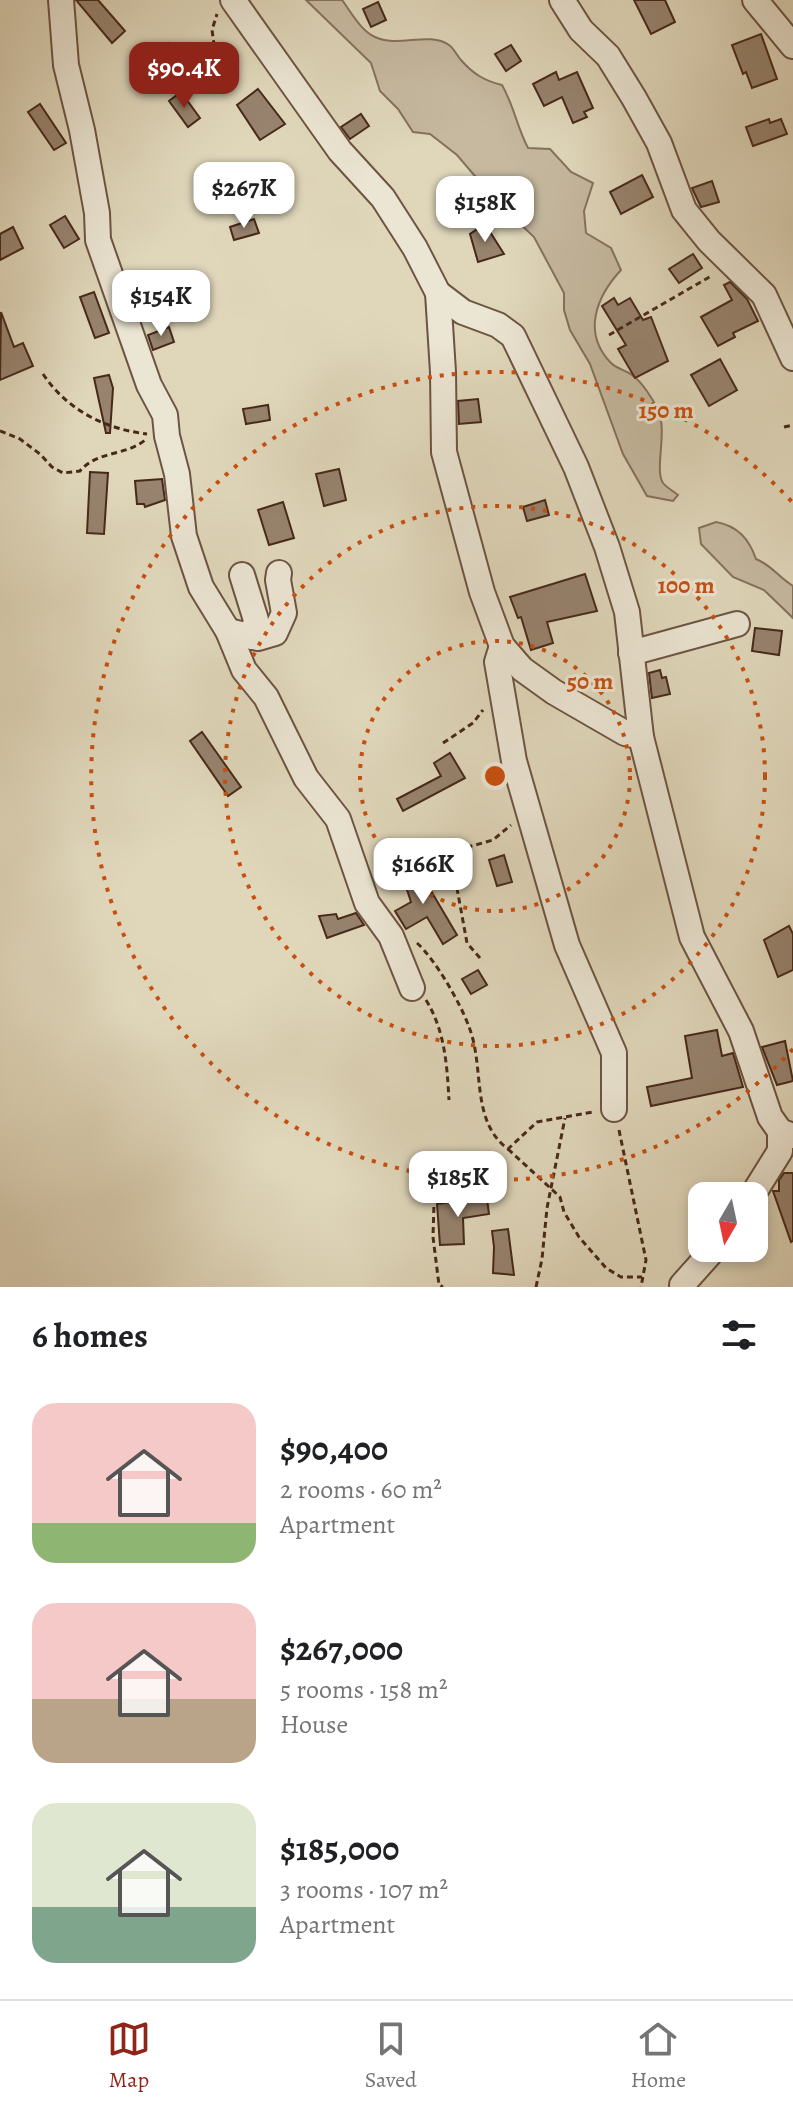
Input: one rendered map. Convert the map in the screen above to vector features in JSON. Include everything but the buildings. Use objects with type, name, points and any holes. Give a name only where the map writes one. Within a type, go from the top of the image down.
[{"type":"street","points":[[61,0],[66,65],[82,130],[97,213],[98,240],[149,385],[165,415],[158,435],[177,474],[184,536],[201,587],[228,631],[244,670],[266,697],[306,778],[338,819],[367,903],[388,932],[412,988]]},
{"type":"street","points":[[562,0],[581,30],[608,56],[634,98],[659,143],[684,210],[709,241],[764,295],[793,358]]},
{"type":"street","points":[[755,0],[793,46]]},
{"type":"street","points":[[226,4],[340,151],[383,198],[415,248],[438,293],[444,452],[482,592],[502,646],[522,669],[554,692],[625,733],[641,737]]},
{"type":"street","points":[[438,293],[463,312],[498,325],[513,336],[576,467],[607,547],[627,612],[641,737],[692,937],[741,1031],[770,1117],[786,1133],[780,1151],[761,1182]]},
{"type":"street","points":[[228,631],[258,638],[275,633],[284,613],[279,573]]},
{"type":"street","points":[[242,575],[256,620],[252,637]]},
{"type":"street","points":[[631,653],[737,624]]},
{"type":"street","points":[[502,646],[497,662],[514,761],[567,945],[614,1053],[614,1109]]},
{"type":"street","points":[[682,1285],[703,1262]]},
{"type":"path","points":[[217,66],[212,30],[226,4]]},
{"type":"path","points":[[609,335],[735,265]]},
{"type":"path","points":[[43,374],[65,400],[105,425],[127,432],[158,435]]},
{"type":"path","points":[[784,427],[793,425]]},
{"type":"path","points":[[0,431],[20,439],[63,473],[80,471],[87,462],[129,450],[158,435]]},
{"type":"path","points":[[443,743],[480,717],[488,702],[501,689]]},
{"type":"path","points":[[480,958],[467,943],[460,916],[454,872],[458,858],[468,847],[493,840],[516,819],[531,814]]},
{"type":"path","points":[[388,932],[404,933],[424,949],[458,1006],[469,1028],[477,1059],[485,1119],[492,1133],[560,1197],[564,1212],[579,1237],[606,1268],[621,1277],[642,1277]]},
{"type":"path","points":[[412,988],[428,1001],[441,1033],[447,1059],[449,1100]]},
{"type":"path","points":[[508,1149],[537,1122],[614,1109],[646,1260],[641,1287]]},
{"type":"path","points":[[536,1287],[565,1117]]},
{"type":"path","points":[[433,1287],[441,1286],[433,1237],[435,1167]]},
{"type":"shaded area","points":[[306,0],[342,0],[365,30],[384,40],[432,39],[449,45],[475,73],[502,85],[528,148],[550,149],[571,172],[593,183],[584,211],[586,233],[611,248],[621,270],[599,303],[595,328],[597,340],[611,363],[636,378],[658,410],[662,429],[661,477],[664,484],[678,495],[673,501],[647,496],[623,454],[590,364],[570,330],[564,310],[564,293],[534,237],[498,203],[457,155],[430,134],[413,132],[398,109],[380,91],[371,63]]},
{"type":"shaded area","points":[[716,522],[736,530],[750,545],[756,559],[793,586],[793,618],[764,590],[733,577],[701,544],[699,528]]}]
